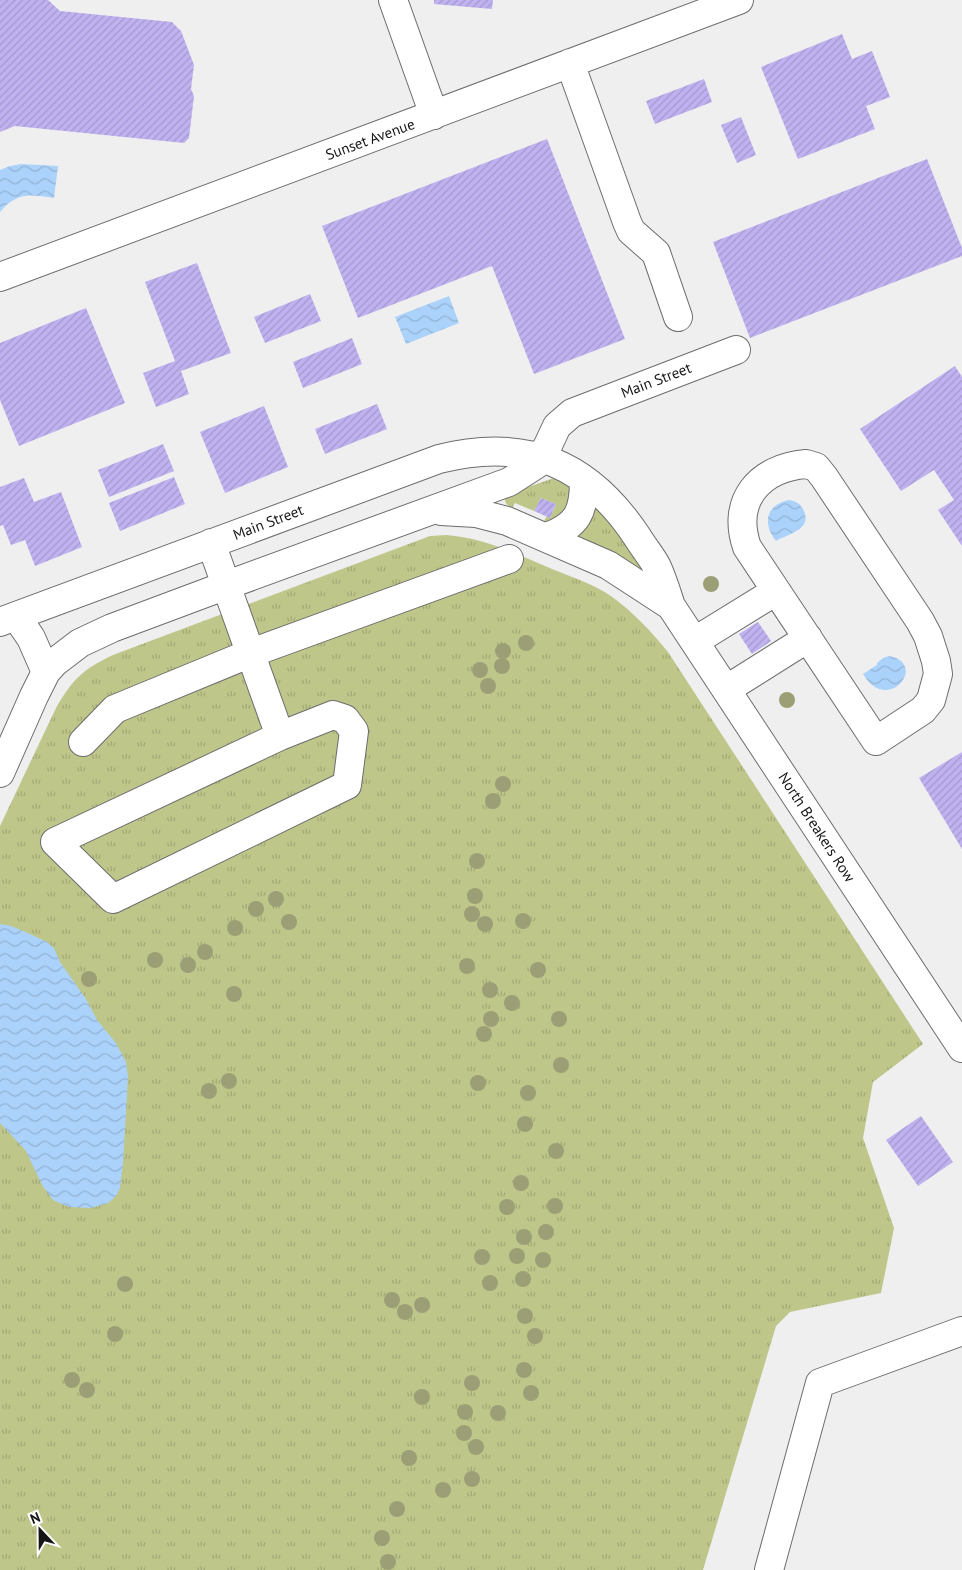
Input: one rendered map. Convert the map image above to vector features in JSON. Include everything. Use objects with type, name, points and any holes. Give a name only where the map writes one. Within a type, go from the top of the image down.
[{"type":"street","points":[[393,0],[434,115]]},
{"type":"street","name":"Sunset Avenue","points":[[0,277],[739,0]]},
{"type":"street","points":[[570,63],[627,222],[631,231],[656,253],[678,317]]},
{"type":"street","name":"Main Street","points":[[46,672],[66,653],[95,635],[509,482],[528,471],[542,458],[557,426],[572,413],[736,350]]},
{"type":"street","name":"Main Street","points":[[8,619],[439,459],[473,452],[498,451],[521,453],[542,458]]},
{"type":"street","name":"North Breakers Row","points":[[542,458],[564,467],[584,480],[612,504],[634,532],[656,567],[671,606],[962,1048]]},
{"type":"street","points":[[806,464],[816,467],[824,477],[928,636],[933,649],[938,674],[931,700],[923,710],[876,742],[776,590],[747,547],[741,526],[743,510],[748,494],[766,478],[780,469],[806,464]]},
{"type":"street","points":[[547,537],[566,528],[578,515],[584,501],[584,480]]},
{"type":"street","name":"North Breakers Row","points":[[427,512],[458,511],[507,520],[608,565],[671,606]]},
{"type":"street","points":[[211,543],[280,736]]},
{"type":"street","points":[[82,742],[115,709],[251,654],[509,559]]},
{"type":"street","points":[[695,641],[776,590]]},
{"type":"street","points":[[0,773],[46,672],[31,638],[8,619]]},
{"type":"street","points":[[727,689],[808,638]]},
{"type":"street","points":[[333,715],[345,719],[354,731],[347,785],[113,899],[55,842],[280,736],[333,715]]},
{"type":"street","points":[[769,1570],[820,1383],[962,1331]]},
{"type":"green space","points":[[554,478],[560,478],[572,484],[576,500],[554,522],[544,521],[547,516],[550,518],[556,504],[541,498],[534,511],[515,503],[512,508],[506,503],[505,495]]},
{"type":"green space","points":[[594,502],[652,579],[605,549],[575,534]]},
{"type":"green space","points":[[447,535],[474,539],[500,547],[590,584],[619,602],[648,629],[668,652],[923,1044],[873,1082],[863,1138],[894,1228],[881,1293],[790,1312],[776,1326],[703,1570],[0,1570],[0,826],[56,708],[67,690],[79,676],[94,665],[113,655],[430,536]]},
{"type":"water","points":[[21,164],[58,166],[54,198],[24,196],[6,205],[0,212],[0,170]]},
{"type":"water","points":[[449,296],[459,323],[406,344],[395,317]]},
{"type":"water","points":[[789,500],[801,506],[806,517],[805,523],[798,530],[776,541],[769,528],[769,516],[775,506]]},
{"type":"water","points":[[889,656],[900,661],[905,668],[905,676],[893,689],[883,690],[873,686],[863,674],[877,665],[883,658]]},
{"type":"water","points":[[0,924],[11,926],[30,934],[47,942],[54,948],[60,962],[86,999],[97,1020],[116,1043],[126,1062],[128,1077],[120,1188],[116,1196],[108,1203],[91,1208],[69,1207],[53,1200],[42,1185],[26,1151],[0,1123]]},
{"type":"building","points":[[0,0],[48,0],[60,11],[172,22],[181,31],[194,65],[191,89],[194,96],[189,138],[184,143],[15,126],[0,132]]},
{"type":"building","points":[[434,0],[493,0],[492,9],[434,4]]},
{"type":"building","points":[[842,34],[852,59],[872,51],[890,97],[866,106],[875,129],[798,159],[761,67]]},
{"type":"building","points":[[704,79],[712,102],[655,124],[646,101]]},
{"type":"building","points":[[741,117],[756,155],[737,163],[721,125]]},
{"type":"building","points":[[547,139],[625,339],[534,374],[492,266],[358,318],[322,226]]},
{"type":"building","points":[[927,159],[962,248],[962,256],[750,338],[713,242]]},
{"type":"building","points":[[197,263],[231,353],[181,371],[189,394],[156,407],[143,373],[175,361],[145,282]]},
{"type":"building","points":[[310,294],[321,321],[265,343],[254,317]]},
{"type":"building","points":[[86,308],[125,403],[19,446],[0,400],[0,343]]},
{"type":"building","points":[[352,338],[362,364],[303,388],[293,362]]},
{"type":"building","points":[[955,366],[962,377],[962,546],[938,510],[954,500],[934,470],[901,491],[860,429]]},
{"type":"building","points":[[377,404],[387,429],[325,454],[315,429]]},
{"type":"building","points":[[264,406],[288,467],[225,493],[200,432]]},
{"type":"building","points":[[163,444],[174,471],[109,497],[98,470]]},
{"type":"building","points":[[174,477],[185,504],[120,531],[109,503]]},
{"type":"building","points":[[24,478],[34,502],[61,492],[82,547],[35,566],[25,540],[11,545],[3,525],[0,526],[0,487]]},
{"type":"building","points":[[541,498],[556,504],[550,518],[534,511]]},
{"type":"building","points":[[758,622],[771,641],[752,654],[739,634]]},
{"type":"building","points":[[962,752],[962,849],[919,778]]},
{"type":"building","points":[[921,1116],[953,1162],[918,1186],[886,1140]]}]
